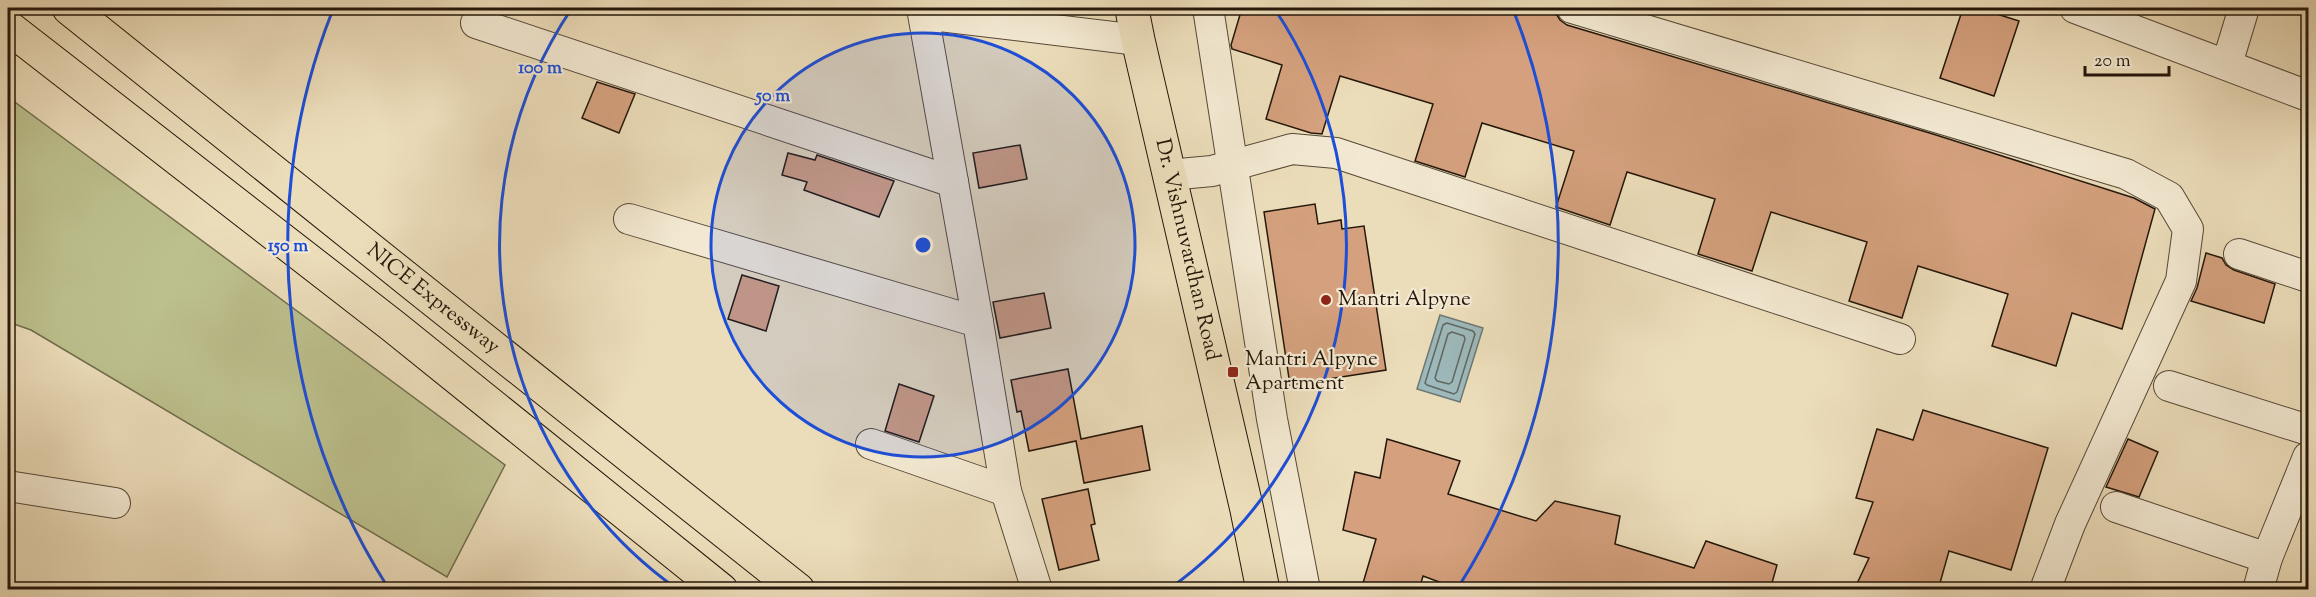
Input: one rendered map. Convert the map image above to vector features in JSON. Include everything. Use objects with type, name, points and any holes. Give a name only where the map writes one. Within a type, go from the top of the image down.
[{"type":"main road","name":"NICE Expressway","points":[[69,8],[798,590]]},
{"type":"main road","name":"Dr. Vishnuvardhan Road","points":[[1132,18],[1234,454],[1263,590]]},
{"type":"main road","points":[[8,27],[393,326],[721,590]]},
{"type":"street","points":[[1208,8],[1276,438],[1305,590]]},
{"type":"street","points":[[1572,8],[2126,174],[2169,197],[2188,229],[2181,280],[2070,524],[2045,590]]},
{"type":"street","points":[[2075,8],[2308,96]]},
{"type":"street","points":[[2227,64],[2244,8]]},
{"type":"street","points":[[1037,590],[1006,491],[953,182],[913,10],[1132,18]]},
{"type":"street","points":[[476,22],[953,182]]},
{"type":"street","points":[[1169,175],[1212,171],[1292,149],[1336,153],[1900,339]]},
{"type":"street","points":[[628,219],[978,322]]},
{"type":"street","points":[[2239,254],[2308,277]]},
{"type":"street","points":[[2169,386],[2308,430]]},
{"type":"street","points":[[1234,454],[1276,438]]},
{"type":"street","points":[[871,444],[1006,491]]},
{"type":"street","points":[[2258,590],[2267,558],[2308,457]]},
{"type":"street","points":[[8,486],[115,503]]},
{"type":"street","points":[[2116,507],[2267,558]]},
{"type":"green space","points":[[8,97],[505,465],[447,577],[31,330],[8,322]]},
{"type":"water","points":[[1440,315],[1483,328],[1460,402],[1417,389]]},
{"type":"building","points":[[1242,8],[1533,8],[1557,15],[1567,25],[1933,134],[2134,198],[2155,209],[2122,329],[2072,313],[2056,366],[1992,346],[2008,294],[1918,266],[1902,318],[1849,301],[1867,242],[1771,212],[1752,271],[1698,254],[1715,199],[1627,172],[1610,225],[1556,207],[1574,151],[1482,123],[1465,177],[1415,161],[1433,104],[1340,76],[1322,134],[1311,133],[1266,119],[1282,65],[1232,49],[1231,45]]},
{"type":"building","points":[[1963,8],[1978,8],[2019,21],[1994,96],[1940,78]]},
{"type":"building","points":[[597,82],[635,94],[619,133],[582,118]]},
{"type":"building","points":[[1020,145],[1027,179],[979,188],[973,153]]},
{"type":"building","points":[[788,153],[815,160],[817,155],[894,181],[879,217],[804,190],[807,182],[782,175]]},
{"type":"building","name":"Mantri Alpyne","points":[[1315,204],[1318,224],[1341,220],[1342,229],[1364,226],[1386,370],[1290,385],[1264,212]]},
{"type":"building","points":[[2206,253],[2222,258],[2226,265],[2234,270],[2275,284],[2264,323],[2191,301],[2197,288]]},
{"type":"building","points":[[742,275],[779,286],[766,331],[728,319]]},
{"type":"building","points":[[1044,293],[1051,328],[1000,338],[993,302]]},
{"type":"building","points":[[1068,369],[1081,439],[1142,426],[1150,470],[1084,483],[1076,441],[1029,451],[1021,411],[1017,412],[1011,380]]},
{"type":"building","points":[[899,384],[934,396],[919,442],[885,431]]},
{"type":"building","points":[[1923,410],[2048,448],[2011,570],[1949,551],[1938,590],[1854,590],[1869,558],[1854,554],[1873,502],[1856,498],[1877,429],[1913,440]]},
{"type":"building","points":[[1387,439],[1460,461],[1448,494],[1536,521],[1555,501],[1620,516],[1615,544],[1694,568],[1706,541],[1777,565],[1770,590],[1461,590],[1423,576],[1419,590],[1361,590],[1376,539],[1343,530],[1355,472],[1380,478]]},
{"type":"building","points":[[2128,439],[2158,452],[2139,497],[2106,487]]},
{"type":"building","points":[[1088,489],[1095,524],[1091,525],[1099,560],[1059,570],[1042,499]]},
{"type":"place","name":"Mantri Alpyne","points":[[1326,300]]},
{"type":"place","name":"Mantri Alpyne Apartment","points":[[1233,372]]}]
